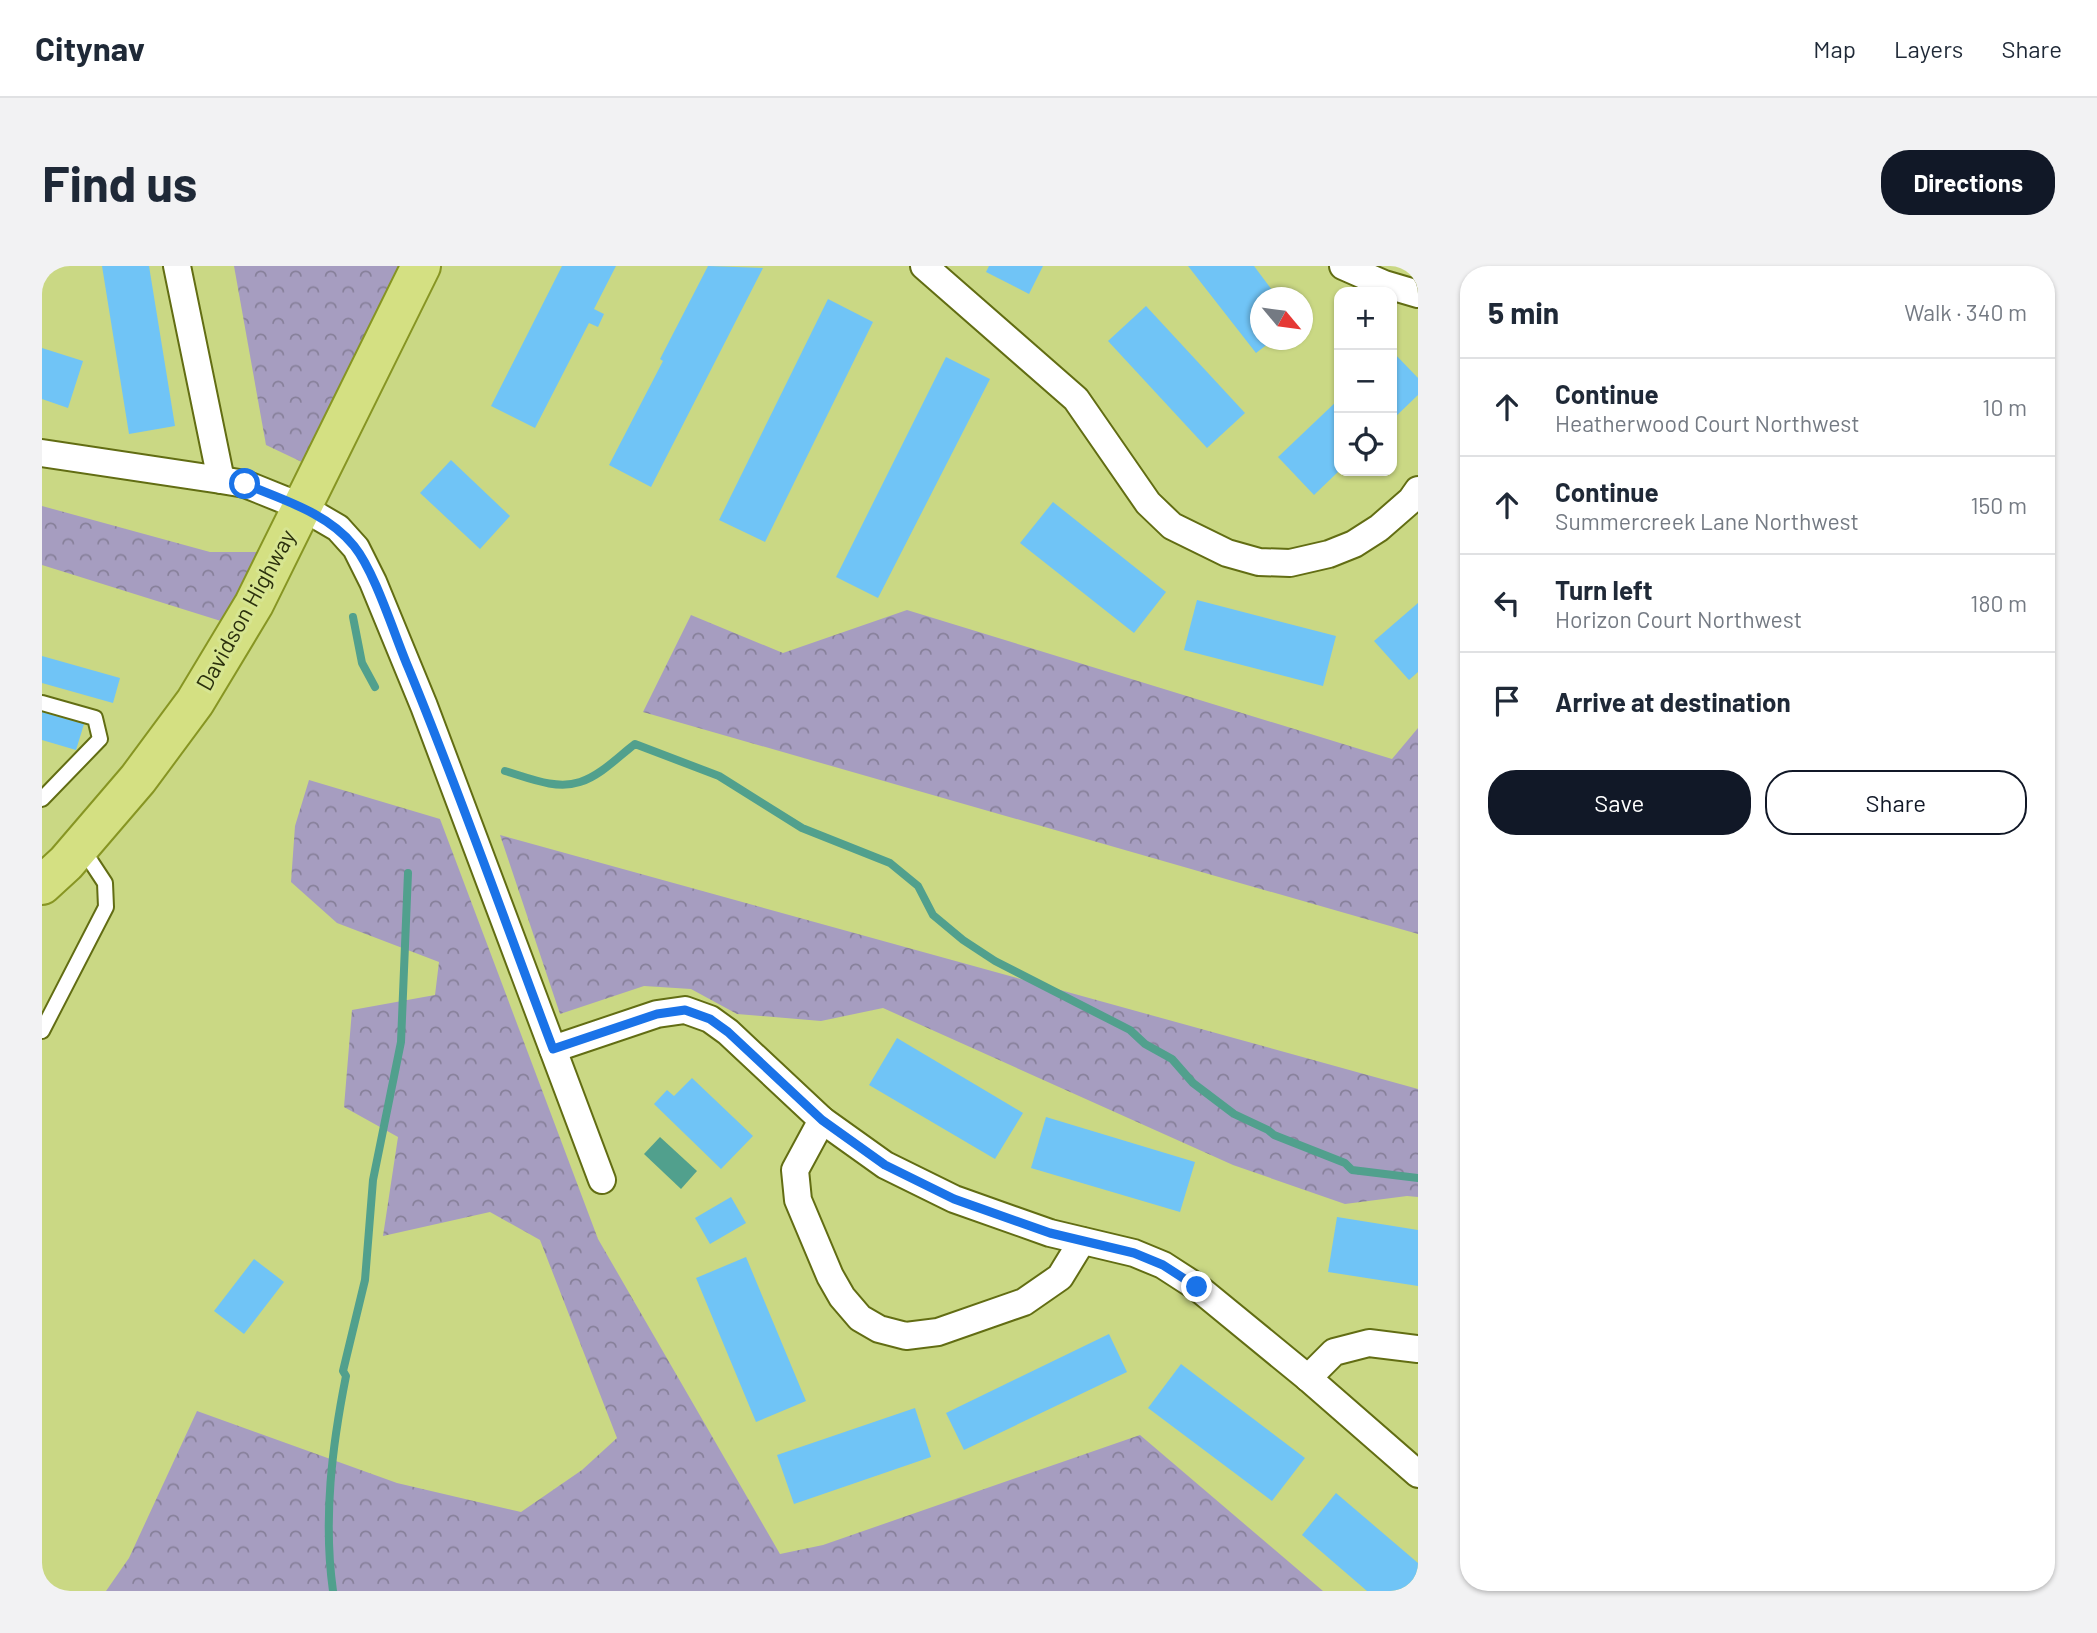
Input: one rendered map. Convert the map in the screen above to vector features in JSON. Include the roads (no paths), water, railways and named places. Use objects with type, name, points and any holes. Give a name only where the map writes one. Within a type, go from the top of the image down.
[{"type":"main road","name":"Davidson Highway","points":[[42,885],[138,779],[195,702],[254,604],[421,266]]},
{"type":"street","points":[[177,266],[221,480]]},
{"type":"street","points":[[1343,266],[1384,284],[1418,294]]},
{"type":"street","points":[[931,272],[1076,399],[1148,503],[1172,526],[1227,553],[1258,562],[1290,563],[1329,554],[1354,544],[1379,528],[1418,490]]},
{"type":"street","points":[[42,453],[245,484],[302,508],[338,528],[356,548],[373,582],[424,706],[603,1180]]},
{"type":"street","points":[[553,1049],[657,1014],[685,1010],[710,1019],[728,1032],[822,1120],[885,1165],[954,1199],[1050,1233],[1134,1253],[1163,1265],[1197,1287],[1308,1378],[1418,1474]]},
{"type":"street","points":[[822,1120],[795,1170],[798,1200],[830,1276],[842,1297],[860,1318],[879,1329],[906,1336],[938,1332],[1024,1302],[1060,1277],[1082,1241]]},
{"type":"street","points":[[1308,1378],[1334,1352],[1368,1343],[1418,1349]]},
{"type":"lane","points":[[42,703],[95,718],[100,738],[42,799]]},
{"type":"lane","points":[[42,1031],[106,907],[105,883],[81,845]]},
{"type":"water","points":[[660,1137],[697,1171],[681,1189],[644,1154]]},
{"type":"waterway","points":[[353,617],[362,663],[375,687]]},
{"type":"waterway","points":[[505,771],[542,782],[571,784],[595,775],[635,744],[719,776],[802,828],[890,863],[918,886],[933,915],[963,940],[995,961],[1130,1030],[1145,1044],[1172,1059],[1193,1083],[1234,1114],[1274,1135],[1345,1163],[1352,1170],[1418,1178]]},
{"type":"waterway","points":[[333,1591],[329,1537],[330,1483],[346,1376],[343,1371],[365,1280],[373,1180],[401,1042],[408,873]]}]
